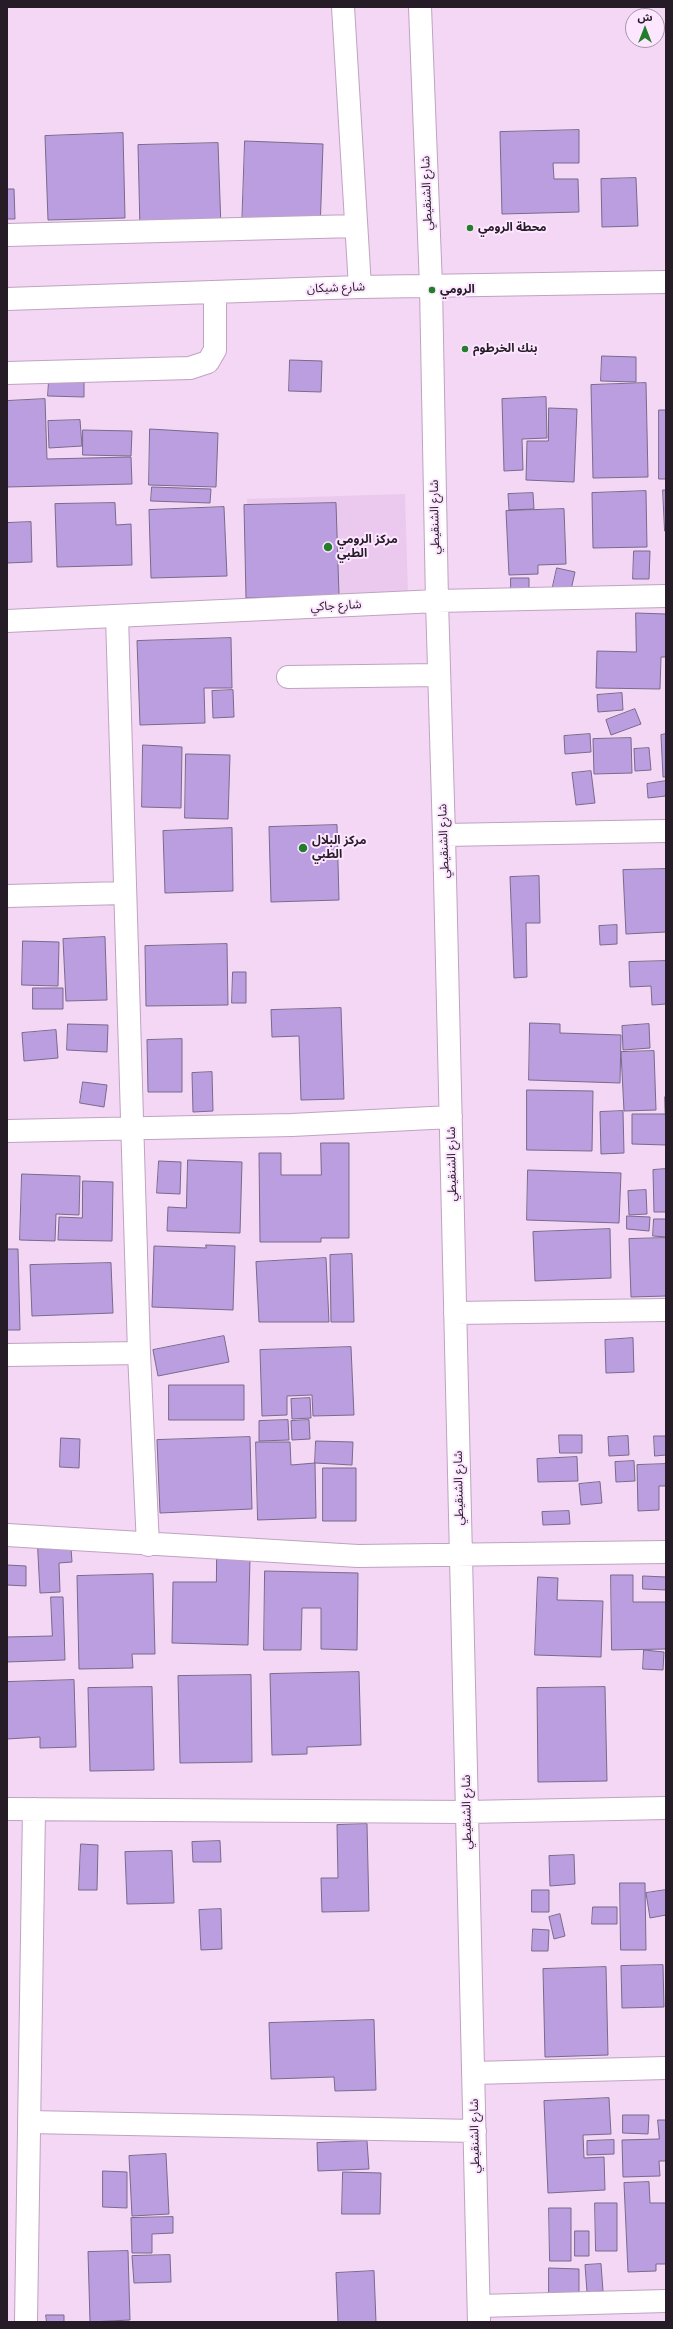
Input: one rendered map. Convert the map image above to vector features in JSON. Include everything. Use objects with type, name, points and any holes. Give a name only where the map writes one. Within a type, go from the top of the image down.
[{"type":"street","points":[[343,7],[360,287]]},
{"type":"street","name":"شارع الشنقيطي","points":[[420,7],[431,286],[437,601],[451,1117],[479,2314]]},
{"type":"street","points":[[7,235],[356,226]]},
{"type":"street","name":"شارع شيكان","points":[[7,299],[360,287],[666,282]]},
{"type":"street","points":[[7,373],[190,368],[208,362],[215,350],[215,292]]},
{"type":"street","name":"شارع جاكي","points":[[7,621],[437,601],[666,596]]},
{"type":"street","points":[[117,616],[131,1129],[148,1545]]},
{"type":"street","points":[[288,677],[439,675]]},
{"type":"street","points":[[444,835],[666,831]]},
{"type":"street","points":[[7,896],[124,893]]},
{"type":"street","points":[[7,1131],[292,1125],[451,1117]]},
{"type":"street","points":[[455,1313],[666,1310]]},
{"type":"street","points":[[7,1355],[139,1354]]},
{"type":"street","points":[[7,1535],[148,1545],[358,1556],[666,1552]]},
{"type":"street","points":[[7,1809],[467,1812],[666,1808]]},
{"type":"street","points":[[26,2322],[34,1809]]},
{"type":"street","points":[[473,2073],[666,2068]]},
{"type":"street","points":[[29,2122],[475,2131]]},
{"type":"street","points":[[479,2314],[666,2301]]},
{"type":"shaded area","name":"مركز الرومي الطبي","points":[[405,494],[408,595],[251,600],[247,499]]},
{"type":"building","points":[[579,130],[579,163],[553,163],[554,179],[578,179],[579,212],[502,214],[500,132]]},
{"type":"building","points":[[123,133],[125,218],[48,220],[45,136]]},
{"type":"building","points":[[245,141],[323,144],[320,231],[242,228]]},
{"type":"building","points":[[218,143],[221,228],[140,230],[138,145]]},
{"type":"building","points":[[636,178],[638,226],[602,227],[601,179]]},
{"type":"building","points":[[7,189],[14,189],[15,219],[7,219]]},
{"type":"building","points":[[602,356],[636,357],[636,382],[601,381]]},
{"type":"building","points":[[290,360],[322,361],[321,392],[289,391]]},
{"type":"building","points":[[49,381],[84,381],[84,397],[48,396]]},
{"type":"building","points":[[646,383],[648,477],[593,478],[591,385]]},
{"type":"building","points":[[546,397],[547,438],[522,439],[523,470],[504,471],[502,399]]},
{"type":"building","points":[[45,399],[47,459],[131,457],[132,484],[7,487],[7,401]]},
{"type":"building","points":[[549,408],[577,409],[574,482],[526,480],[527,441],[548,441]]},
{"type":"building","points":[[659,410],[666,410],[666,479],[659,479]]},
{"type":"building","points":[[80,420],[82,446],[49,448],[48,421]]},
{"type":"building","points":[[150,429],[218,433],[216,487],[149,485]]},
{"type":"building","points":[[83,430],[132,431],[131,456],[83,455]]},
{"type":"building","points":[[152,487],[211,489],[210,503],[151,501]]},
{"type":"building","points":[[663,490],[666,490],[666,531],[665,531]]},
{"type":"building","points":[[646,491],[647,547],[593,548],[592,493]]},
{"type":"building","points":[[533,493],[534,509],[509,510],[508,494]]},
{"type":"building","points":[[115,503],[116,525],[131,524],[132,565],[57,567],[55,504]]},
{"type":"building","points":[[336,503],[339,595],[246,598],[244,505]]},
{"type":"building","points":[[224,507],[227,576],[151,578],[149,510]]},
{"type":"building","points":[[564,509],[566,564],[538,565],[538,574],[509,575],[506,511]]},
{"type":"building","points":[[31,522],[32,562],[7,563],[7,523]]},
{"type":"building","points":[[634,551],[650,551],[649,579],[633,579]]},
{"type":"building","points":[[557,568],[575,572],[569,599],[551,595]]},
{"type":"building","points":[[511,578],[529,578],[529,595],[511,594]]},
{"type":"building","points":[[636,613],[666,614],[666,657],[661,657],[660,689],[596,688],[597,651],[636,652]]},
{"type":"building","points":[[231,638],[232,688],[204,688],[205,723],[140,725],[137,641]]},
{"type":"building","points":[[233,690],[234,717],[213,718],[212,691]]},
{"type":"building","points":[[622,693],[623,710],[598,712],[597,695]]},
{"type":"building","points":[[635,709],[641,724],[611,735],[606,720]]},
{"type":"building","points":[[590,734],[591,752],[565,754],[564,736]]},
{"type":"building","points":[[666,734],[666,777],[663,777],[661,735]]},
{"type":"building","points":[[631,738],[632,773],[594,774],[593,739]]},
{"type":"building","points":[[143,745],[182,747],[181,808],[142,807]]},
{"type":"building","points":[[649,748],[651,770],[635,771],[634,749]]},
{"type":"building","points":[[186,754],[230,755],[228,819],[185,818]]},
{"type":"building","points":[[591,771],[595,803],[576,805],[572,773]]},
{"type":"building","points":[[666,781],[666,796],[648,798],[647,784]]},
{"type":"building","points":[[337,825],[339,900],[271,902],[269,827]]},
{"type":"building","points":[[232,828],[233,891],[165,893],[163,831]]},
{"type":"building","points":[[666,869],[666,932],[626,934],[623,870]]},
{"type":"building","points":[[539,876],[540,923],[526,923],[527,977],[514,978],[510,877]]},
{"type":"building","points":[[617,925],[617,944],[600,945],[599,926]]},
{"type":"building","points":[[105,937],[107,1000],[66,1001],[63,939]]},
{"type":"building","points":[[23,941],[59,942],[58,986],[22,985]]},
{"type":"building","points":[[227,944],[228,1005],[146,1006],[145,946]]},
{"type":"building","points":[[666,961],[666,1004],[652,1005],[651,986],[630,987],[629,962]]},
{"type":"building","points":[[233,972],[246,972],[246,1003],[232,1003]]},
{"type":"building","points":[[33,988],[63,988],[63,1009],[33,1009]]},
{"type":"building","points":[[341,1008],[344,1099],[301,1100],[299,1036],[272,1037],[271,1010]]},
{"type":"building","points":[[530,1023],[560,1024],[560,1033],[621,1035],[620,1083],[529,1080]]},
{"type":"building","points":[[68,1024],[108,1025],[107,1052],[67,1050]]},
{"type":"building","points":[[649,1024],[650,1048],[623,1050],[622,1026]]},
{"type":"building","points":[[56,1030],[58,1058],[24,1061],[22,1033]]},
{"type":"building","points":[[182,1039],[182,1092],[148,1092],[147,1040]]},
{"type":"building","points":[[654,1051],[656,1110],[624,1111],[621,1052]]},
{"type":"building","points":[[212,1072],[213,1111],[193,1112],[192,1073]]},
{"type":"building","points":[[83,1082],[107,1085],[104,1107],[80,1103]]},
{"type":"building","points":[[527,1090],[593,1091],[592,1151],[527,1150]]},
{"type":"building","points":[[665,1097],[666,1145],[632,1144],[632,1114],[665,1114]]},
{"type":"building","points":[[623,1111],[624,1153],[601,1154],[600,1112]]},
{"type":"building","points":[[321,1143],[349,1143],[349,1238],[321,1238],[321,1242],[260,1242],[259,1153],[281,1153],[281,1175],[321,1175]]},
{"type":"building","points":[[188,1160],[242,1162],[240,1233],[167,1231],[168,1207],[186,1208]]},
{"type":"building","points":[[159,1161],[181,1162],[180,1194],[157,1193]]},
{"type":"building","points":[[666,1169],[666,1212],[654,1212],[653,1170]]},
{"type":"building","points":[[528,1170],[621,1173],[619,1223],[527,1220]]},
{"type":"building","points":[[22,1174],[80,1176],[79,1215],[56,1214],[55,1241],[20,1240]]},
{"type":"building","points":[[83,1181],[113,1182],[112,1241],[58,1240],[59,1217],[82,1218]]},
{"type":"building","points":[[646,1190],[647,1214],[629,1215],[628,1191]]},
{"type":"building","points":[[627,1216],[650,1217],[649,1231],[627,1229]]},
{"type":"building","points":[[654,1219],[666,1219],[666,1237],[653,1236]]},
{"type":"building","points":[[610,1229],[611,1278],[535,1281],[533,1232]]},
{"type":"building","points":[[666,1238],[666,1296],[631,1297],[629,1239]]},
{"type":"building","points":[[206,1245],[235,1246],[233,1310],[152,1307],[154,1246],[206,1248]]},
{"type":"building","points":[[7,1249],[18,1249],[20,1330],[7,1330]]},
{"type":"building","points":[[352,1254],[354,1322],[331,1322],[330,1255]]},
{"type":"building","points":[[326,1258],[329,1322],[259,1322],[256,1262]]},
{"type":"building","points":[[111,1263],[113,1313],[32,1316],[30,1265]]},
{"type":"building","points":[[224,1336],[229,1362],[158,1376],[153,1350]]},
{"type":"building","points":[[633,1338],[634,1372],[606,1373],[605,1340]]},
{"type":"building","points":[[351,1347],[354,1415],[313,1416],[312,1395],[287,1396],[287,1415],[262,1416],[260,1350]]},
{"type":"building","points":[[169,1385],[244,1385],[244,1420],[169,1420]]},
{"type":"building","points":[[310,1398],[311,1418],[292,1419],[291,1399]]},
{"type":"building","points":[[288,1420],[289,1440],[259,1441],[259,1421]]},
{"type":"building","points":[[309,1420],[310,1439],[292,1440],[291,1421]]},
{"type":"building","points":[[559,1435],[582,1435],[582,1453],[560,1453]]},
{"type":"building","points":[[628,1436],[629,1455],[609,1456],[608,1437]]},
{"type":"building","points":[[654,1436],[666,1436],[666,1455],[655,1456]]},
{"type":"building","points":[[250,1437],[252,1509],[160,1513],[157,1440]]},
{"type":"building","points":[[61,1438],[80,1439],[79,1468],[60,1467]]},
{"type":"building","points":[[316,1441],[353,1442],[352,1465],[315,1463]]},
{"type":"building","points":[[256,1442],[290,1442],[291,1465],[315,1463],[316,1518],[258,1520]]},
{"type":"building","points":[[577,1457],[578,1481],[538,1482],[537,1459]]},
{"type":"building","points":[[634,1461],[635,1481],[616,1482],[615,1462]]},
{"type":"building","points":[[666,1464],[666,1486],[659,1486],[659,1510],[638,1511],[637,1465]]},
{"type":"building","points":[[323,1468],[356,1468],[356,1521],[323,1521]]},
{"type":"building","points":[[600,1482],[602,1503],[581,1505],[579,1484]]},
{"type":"building","points":[[569,1511],[570,1524],[543,1525],[542,1512]]},
{"type":"building","points":[[70,1534],[72,1562],[59,1563],[60,1592],[40,1593],[37,1535]]},
{"type":"building","points":[[217,1558],[250,1558],[248,1645],[172,1643],[173,1582],[216,1582]]},
{"type":"building","points":[[7,1565],[26,1566],[26,1586],[7,1585]]},
{"type":"building","points":[[265,1571],[358,1573],[357,1650],[321,1649],[321,1608],[302,1608],[301,1650],[264,1650]]},
{"type":"building","points":[[153,1574],[155,1654],[132,1654],[133,1668],[79,1669],[77,1576]]},
{"type":"building","points":[[611,1575],[633,1575],[633,1602],[666,1602],[666,1649],[612,1650]]},
{"type":"building","points":[[643,1576],[666,1577],[666,1590],[643,1589]]},
{"type":"building","points":[[538,1577],[558,1578],[557,1600],[603,1601],[601,1657],[535,1655]]},
{"type":"building","points":[[51,1597],[63,1597],[65,1660],[7,1662],[7,1637],[52,1636]]},
{"type":"building","points":[[644,1650],[664,1652],[663,1670],[643,1669]]},
{"type":"building","points":[[359,1672],[361,1745],[307,1747],[307,1754],[272,1755],[270,1674]]},
{"type":"building","points":[[251,1675],[252,1762],[180,1763],[178,1676]]},
{"type":"building","points":[[74,1680],[76,1747],[40,1748],[40,1737],[7,1739],[7,1682]]},
{"type":"building","points":[[152,1687],[154,1770],[90,1771],[88,1688]]},
{"type":"building","points":[[605,1687],[607,1781],[538,1782],[537,1688]]},
{"type":"building","points":[[367,1824],[369,1911],[322,1912],[321,1878],[338,1878],[337,1825]]},
{"type":"building","points":[[220,1841],[221,1862],[193,1862],[192,1842]]},
{"type":"building","points":[[81,1844],[98,1845],[97,1890],[79,1890]]},
{"type":"building","points":[[172,1851],[174,1903],[127,1904],[125,1852]]},
{"type":"building","points":[[574,1855],[575,1884],[550,1886],[549,1856]]},
{"type":"building","points":[[620,1883],[645,1883],[646,1950],[621,1950]]},
{"type":"building","points":[[532,1890],[549,1890],[549,1912],[532,1912]]},
{"type":"building","points":[[666,1890],[666,1915],[650,1918],[646,1893]]},
{"type":"building","points":[[593,1907],[617,1907],[617,1924],[592,1924]]},
{"type":"building","points":[[221,1909],[222,1949],[201,1950],[199,1910]]},
{"type":"building","points":[[560,1914],[565,1936],[554,1939],[549,1917]]},
{"type":"building","points":[[533,1929],[549,1930],[548,1951],[532,1951]]},
{"type":"building","points":[[663,1965],[664,2007],[622,2008],[621,1966]]},
{"type":"building","points":[[606,1967],[608,2055],[545,2057],[543,1969]]},
{"type":"building","points":[[374,2020],[376,2090],[335,2091],[334,2077],[271,2079],[269,2023]]},
{"type":"building","points":[[609,2098],[611,2134],[583,2135],[584,2158],[604,2157],[605,2190],[548,2193],[544,2101]]},
{"type":"building","points":[[623,2115],[649,2115],[648,2134],[623,2133]]},
{"type":"building","points":[[658,2120],[666,2120],[666,2161],[659,2161],[660,2176],[623,2177],[622,2140],[659,2139]]},
{"type":"building","points":[[614,2140],[614,2154],[587,2155],[587,2141]]},
{"type":"building","points":[[367,2141],[369,2169],[318,2171],[317,2143]]},
{"type":"building","points":[[166,2154],[169,2214],[132,2216],[129,2156]]},
{"type":"building","points":[[103,2171],[127,2172],[127,2208],[103,2207]]},
{"type":"building","points":[[343,2172],[381,2173],[380,2214],[342,2214]]},
{"type":"building","points":[[649,2182],[650,2203],[666,2203],[666,2264],[656,2264],[656,2271],[628,2272],[624,2183]]},
{"type":"building","points":[[595,2203],[617,2203],[617,2251],[596,2251]]},
{"type":"building","points":[[549,2208],[571,2208],[571,2261],[550,2261]]},
{"type":"building","points":[[173,2217],[173,2233],[152,2234],[152,2253],[132,2253],[131,2218]]},
{"type":"building","points":[[575,2231],[589,2231],[589,2256],[575,2256]]},
{"type":"building","points":[[128,2251],[130,2320],[90,2322],[88,2252]]},
{"type":"building","points":[[170,2255],[171,2282],[134,2283],[132,2256]]},
{"type":"building","points":[[601,2264],[603,2291],[587,2292],[585,2265]]},
{"type":"building","points":[[549,2268],[579,2269],[579,2296],[549,2295]]},
{"type":"building","points":[[374,2271],[376,2322],[338,2322],[336,2273]]},
{"type":"building","points":[[46,2315],[64,2315],[64,2322],[47,2322]]},
{"type":"place","name":"محطة الرومي","points":[[470,228]]},
{"type":"place","name":"الرومي","points":[[432,290]]},
{"type":"place","name":"بنك الخرطوم","points":[[465,349]]},
{"type":"place","name":"مركز الرومي الطبي","points":[[328,547]]},
{"type":"place","name":"مركز البلال الطبي","points":[[303,848]]}]
